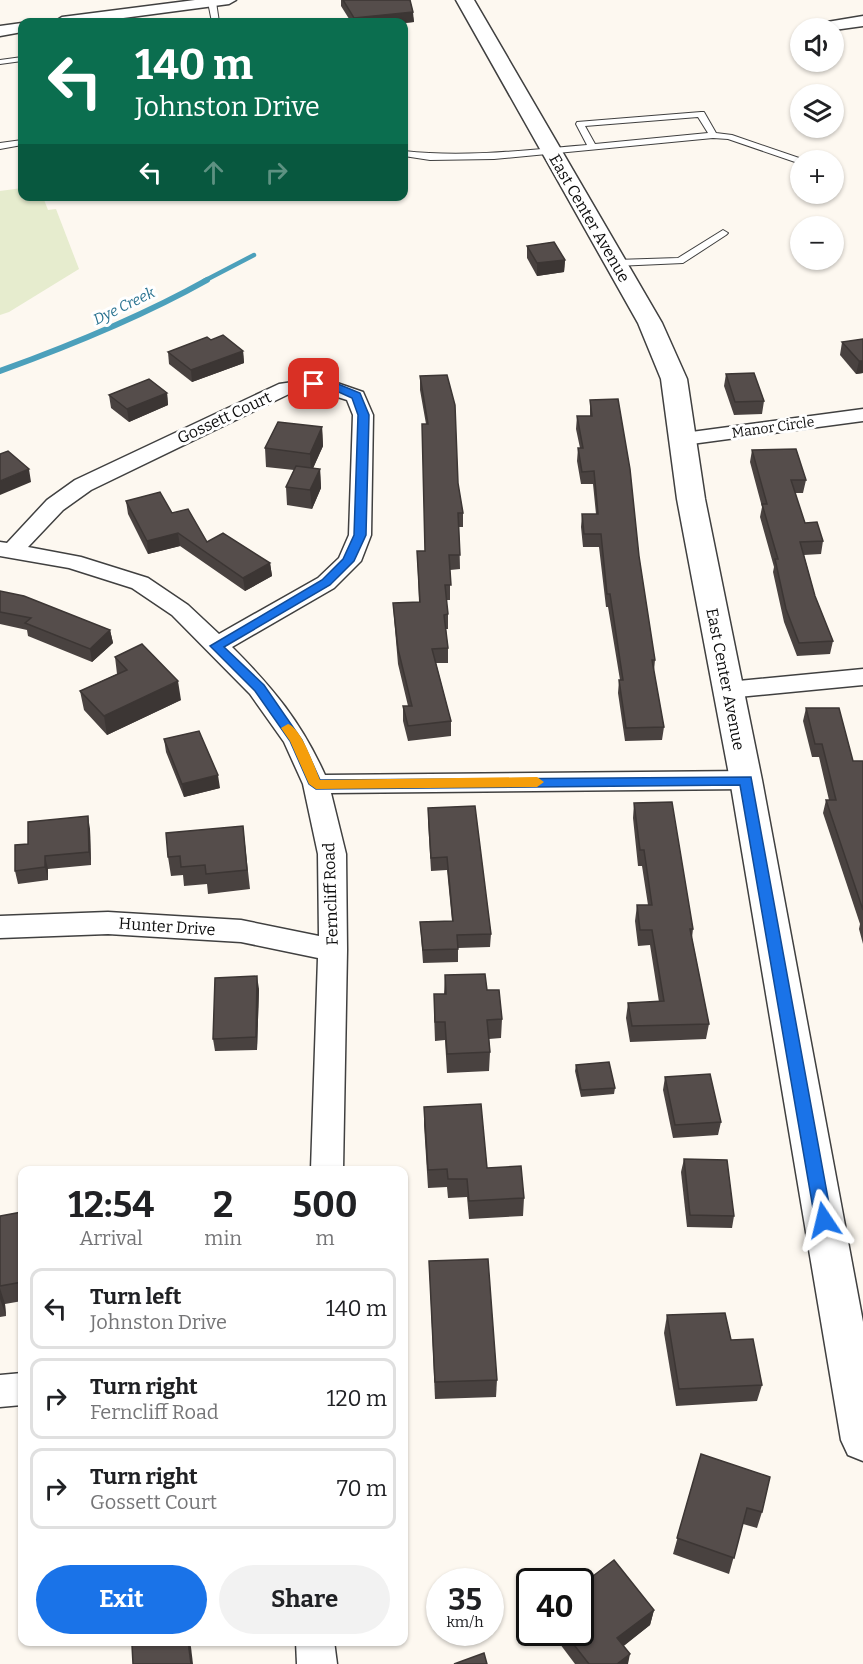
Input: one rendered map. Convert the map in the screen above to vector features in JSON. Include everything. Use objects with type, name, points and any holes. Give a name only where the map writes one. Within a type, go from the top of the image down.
[{"type":"street","points":[[92,18],[229,0]]},
{"type":"street","name":"East Center Avenue","points":[[465,0],[650,323],[674,379],[684,439],[690,499],[746,780],[863,1440]]},
{"type":"street","points":[[844,24],[863,21]]},
{"type":"street","points":[[0,31],[18,29]]},
{"type":"street","name":"Gossett Court","points":[[6,550],[55,505],[83,485],[286,388],[314,384],[335,386],[356,396],[363,415],[360,535],[349,561],[326,582],[216,646]]},
{"type":"street","name":"Manor Circle","points":[[684,439],[863,415]]},
{"type":"street","name":"Ferncliff Road","points":[[6,550],[74,562],[140,583],[180,610],[259,688],[296,740],[316,784],[332,854],[333,950],[327,1166]]},
{"type":"street","points":[[728,690],[863,677]]},
{"type":"street","points":[[316,784],[746,780]]},
{"type":"street","name":"Hunter Drive","points":[[0,927],[108,923],[241,931],[333,950]]},
{"type":"street","points":[[0,1391],[18,1389]]},
{"type":"street","points":[[315,1646],[317,1664]]},
{"type":"lane","points":[[212,2],[215,18]]},
{"type":"lane","points":[[0,62],[18,60]]},
{"type":"lane","points":[[592,146],[580,124],[700,114],[713,135]]},
{"type":"lane","points":[[408,155],[430,158],[494,156],[713,135],[729,137],[790,157]]},
{"type":"lane","points":[[0,146],[18,144]]},
{"type":"lane","points":[[616,263],[680,261],[723,233]]},
{"type":"green space","points":[[18,189],[18,201],[45,201],[48,210],[56,209],[79,269],[9,312],[0,315],[0,191]]},
{"type":"building","points":[[343,0],[410,0],[413,12],[354,18]]},
{"type":"building","points":[[554,242],[565,260],[537,263],[527,246]]},
{"type":"building","points":[[223,335],[243,351],[191,370],[168,352],[207,337],[211,340]]},
{"type":"building","points":[[863,339],[863,361],[859,361],[842,342]]},
{"type":"building","points":[[754,373],[764,401],[735,402],[726,374]]},
{"type":"building","points":[[447,375],[455,405],[458,483],[463,513],[458,513],[460,555],[449,555],[451,585],[445,585],[448,614],[444,615],[448,648],[432,649],[451,721],[408,726],[403,706],[412,706],[398,649],[393,603],[420,602],[417,551],[425,551],[422,424],[428,424],[420,376]]},
{"type":"building","points":[[149,379],[167,393],[127,409],[109,395]]},
{"type":"building","points":[[618,399],[630,469],[639,556],[655,660],[652,660],[664,727],[626,728],[619,680],[623,680],[610,594],[607,594],[601,534],[584,534],[582,514],[598,514],[594,471],[582,472],[578,448],[583,448],[577,416],[592,416],[590,400]]},
{"type":"building","points":[[278,422],[322,427],[310,454],[265,448]]},
{"type":"building","points":[[796,449],[806,480],[791,480],[805,523],[817,522],[823,541],[800,542],[815,596],[833,641],[799,643],[786,609],[775,559],[778,559],[762,504],[767,504],[752,450]]},
{"type":"building","points":[[8,451],[29,469],[0,481],[0,454]]},
{"type":"building","points":[[296,466],[320,469],[310,490],[286,487]]},
{"type":"building","points":[[160,492],[172,513],[188,509],[207,542],[223,533],[270,563],[243,578],[178,533],[147,541],[126,501]]},
{"type":"building","points":[[0,591],[24,596],[110,630],[90,649],[25,623],[31,618],[0,612]]},
{"type":"building","points":[[142,644],[178,681],[104,716],[80,691],[127,670],[115,657]]},
{"type":"building","points":[[806,708],[839,708],[853,761],[863,761],[863,910],[826,800],[836,800],[822,744],[815,744]]},
{"type":"building","points":[[199,731],[218,775],[182,784],[164,739]]},
{"type":"building","points":[[672,802],[693,929],[690,929],[709,1024],[632,1026],[628,1003],[664,1001],[652,930],[640,930],[637,905],[652,905],[644,850],[640,850],[634,803]]},
{"type":"building","points":[[475,806],[491,934],[457,935],[458,949],[423,950],[420,922],[453,921],[447,857],[431,858],[428,808]]},
{"type":"building","points":[[88,816],[89,852],[45,856],[45,867],[15,871],[15,845],[28,844],[28,822]]},
{"type":"building","points":[[243,826],[247,870],[206,874],[205,865],[181,867],[180,856],[168,857],[166,833]]},
{"type":"building","points":[[485,974],[487,990],[499,990],[502,1019],[487,1020],[490,1052],[447,1054],[445,1022],[435,1022],[434,994],[446,994],[445,975]]},
{"type":"building","points":[[257,976],[256,1037],[213,1039],[215,978]]},
{"type":"building","points":[[609,1062],[615,1088],[581,1090],[576,1065]]},
{"type":"building","points":[[710,1074],[721,1122],[675,1125],[665,1077]]},
{"type":"building","points":[[481,1104],[487,1168],[521,1166],[524,1198],[469,1201],[467,1179],[448,1179],[447,1169],[428,1170],[424,1107]]},
{"type":"building","points":[[684,1159],[727,1160],[734,1216],[690,1215]]},
{"type":"building","points":[[18,1213],[18,1283],[0,1286],[0,1216]]},
{"type":"building","points":[[488,1259],[497,1380],[435,1382],[429,1261]]},
{"type":"building","points":[[725,1313],[731,1340],[753,1339],[762,1385],[679,1389],[667,1315]]},
{"type":"building","points":[[701,1454],[770,1477],[762,1512],[747,1508],[734,1558],[677,1538]]},
{"type":"building","points":[[614,1560],[654,1610],[617,1638],[630,1654],[617,1664],[589,1664],[575,1646],[594,1646],[594,1575]]},
{"type":"building","points":[[132,1646],[189,1646],[191,1664],[133,1664]]},
{"type":"building","points":[[484,1653],[487,1664],[454,1664]]},
{"type":"waterway","name":"Dye Creek","points":[[204,281],[254,255]]},
{"type":"waterway","name":"Dye Creek","points":[[0,371],[106,330],[207,280]]},
{"type":"slow traffic","points":[[288,728],[316,784],[537,782]]},
{"type":"route","points":[[314,384],[335,386],[356,396],[363,415],[360,535],[349,561],[326,582],[216,646],[259,688],[296,740],[316,784],[746,780],[824,1220]]}]
